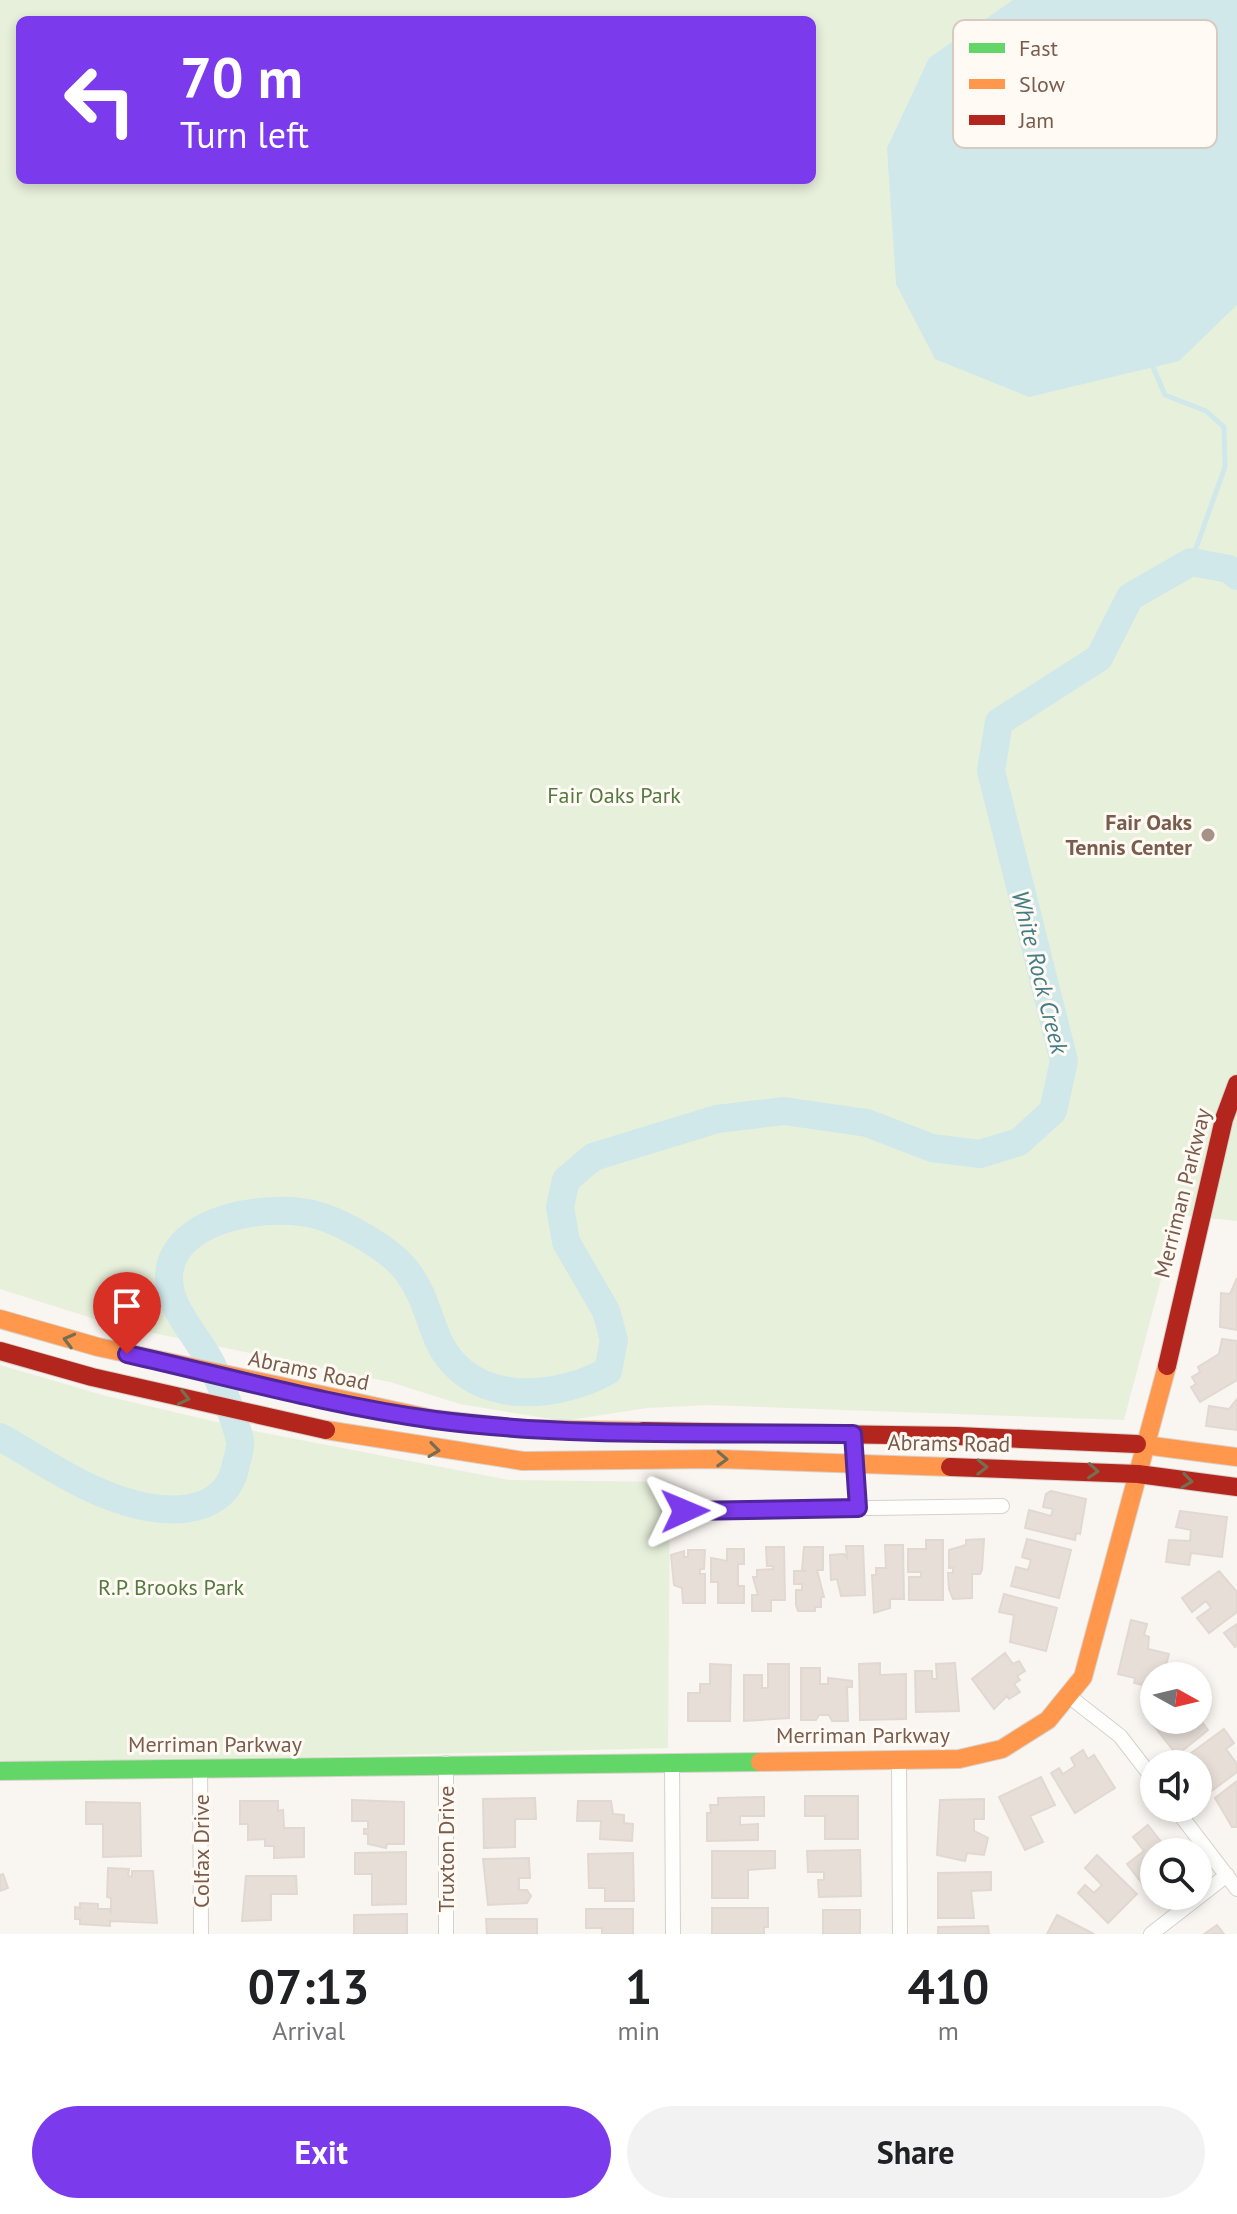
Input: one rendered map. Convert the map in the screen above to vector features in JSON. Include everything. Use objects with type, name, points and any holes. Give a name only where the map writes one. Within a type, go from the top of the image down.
[{"type":"main road","name":"Merriman Parkway","points":[[0,1771],[446,1763],[899,1761],[959,1759],[1002,1749],[1048,1720],[1070,1697],[1083,1677],[1161,1394],[1184,1280],[1224,1119],[1237,1084]]},
{"type":"main road","name":"Abrams Road","points":[[0,1319],[98,1347],[364,1407],[522,1429],[853,1434],[1145,1444],[1237,1457]]},
{"type":"main road","name":"Abrams Road","points":[[0,1351],[92,1377],[358,1437],[523,1461],[718,1459],[854,1466],[1048,1468],[1138,1474],[1237,1487]]},
{"type":"main road","points":[[853,1434],[854,1466]]},
{"type":"street","points":[[854,1466],[858,1508]]},
{"type":"street","points":[[685,1511],[1002,1506]]},
{"type":"street","points":[[1070,1697],[1120,1736],[1140,1762]]},
{"type":"street","points":[[899,1761],[900,1934]]},
{"type":"street","points":[[672,1762],[673,1934]]},
{"type":"street","name":"Truxton Drive","points":[[446,1763],[446,1934]]},
{"type":"street","name":"Colfax Drive","points":[[200,1768],[201,1934]]},
{"type":"street","points":[[1186,1822],[1237,1889]]},
{"type":"street","points":[[1151,1934],[1227,1875]]},
{"type":"green space","name":"Fair Oaks Park","points":[[0,0],[1237,0],[1237,1221],[1178,1215],[1124,1420],[709,1405],[647,1408],[563,1421],[460,1404],[390,1382],[114,1325],[0,1289]]},
{"type":"green space","name":"R.P. Brooks Park","points":[[0,1365],[106,1396],[259,1432],[509,1480],[670,1482],[668,1748],[0,1765]]},
{"type":"water","points":[[1013,0],[1237,0],[1237,305],[1179,361],[1029,397],[935,359],[896,284],[887,148],[929,58],[953,41],[953,148],[1217,148],[1217,20],[984,20]]},
{"type":"building","points":[[1237,1278],[1237,1330],[1220,1327],[1221,1293],[1230,1294]]},
{"type":"building","points":[[1222,1339],[1237,1341],[1237,1380],[1200,1402],[1191,1387],[1196,1384],[1192,1377],[1200,1372],[1198,1367],[1219,1354]]},
{"type":"building","points":[[1237,1399],[1237,1430],[1206,1426],[1209,1406],[1229,1409]]},
{"type":"building","points":[[1051,1491],[1086,1499],[1080,1534],[1076,1533],[1075,1540],[1025,1528],[1029,1510],[1051,1516],[1053,1509],[1043,1507],[1046,1494]]},
{"type":"building","points":[[1180,1511],[1227,1517],[1222,1557],[1191,1553],[1189,1565],[1166,1562],[1169,1540],[1190,1541],[1191,1530],[1176,1527]]},
{"type":"building","points":[[984,1539],[982,1570],[980,1574],[972,1574],[972,1598],[953,1599],[949,1589],[948,1573],[953,1573],[953,1568],[949,1568],[949,1550],[966,1545],[966,1540]]},
{"type":"building","points":[[1027,1539],[1071,1550],[1059,1598],[1011,1586],[1016,1567],[1028,1570],[1031,1560],[1022,1557]]},
{"type":"building","points":[[926,1540],[943,1540],[943,1600],[909,1600],[909,1577],[921,1577],[921,1572],[908,1572],[908,1549],[926,1549]]},
{"type":"building","points":[[885,1545],[903,1545],[904,1599],[890,1599],[890,1608],[874,1613],[872,1575],[876,1575],[876,1568],[886,1568]]},
{"type":"building","points":[[846,1546],[863,1546],[865,1595],[841,1596],[837,1579],[831,1580],[830,1555],[844,1554],[847,1558]]},
{"type":"building","points":[[766,1547],[784,1547],[785,1600],[771,1600],[771,1611],[752,1611],[752,1595],[758,1595],[753,1577],[757,1577],[757,1570],[773,1569],[773,1566],[767,1566]]},
{"type":"building","points":[[804,1547],[823,1547],[823,1570],[817,1570],[824,1597],[821,1597],[821,1607],[815,1607],[815,1611],[798,1611],[796,1605],[796,1590],[802,1590],[802,1584],[794,1584],[794,1571],[806,1571],[802,1570]]},
{"type":"building","points":[[727,1549],[744,1549],[744,1564],[738,1564],[738,1586],[744,1586],[744,1603],[718,1603],[718,1582],[711,1582],[711,1558],[727,1561]]},
{"type":"building","points":[[688,1550],[705,1550],[704,1569],[700,1569],[700,1574],[705,1574],[705,1603],[683,1603],[682,1588],[674,1585],[671,1555],[684,1551],[684,1557],[688,1557]]},
{"type":"building","points":[[1219,1571],[1237,1592],[1237,1612],[1209,1633],[1197,1618],[1211,1608],[1206,1601],[1192,1612],[1182,1598]]},
{"type":"building","points":[[1004,1594],[1057,1608],[1046,1651],[1010,1642],[1014,1615],[999,1612]]},
{"type":"building","points":[[1131,1620],[1147,1624],[1144,1635],[1149,1637],[1148,1649],[1169,1654],[1167,1662],[1140,1662],[1140,1684],[1134,1683],[1135,1678],[1118,1674]]},
{"type":"building","points":[[1237,1624],[1237,1646],[1235,1647],[1224,1633]]},
{"type":"building","points":[[1005,1653],[1013,1664],[1019,1661],[1025,1671],[1017,1676],[1020,1680],[1014,1684],[1020,1692],[1009,1699],[1007,1696],[994,1709],[972,1679]]},
{"type":"building","points":[[880,1663],[880,1675],[906,1674],[906,1719],[860,1720],[859,1664]]},
{"type":"building","points":[[955,1663],[959,1711],[916,1712],[915,1671],[932,1671],[932,1679],[937,1679],[936,1664]]},
{"type":"building","points":[[710,1664],[731,1665],[730,1721],[688,1721],[688,1693],[700,1693],[700,1684],[710,1684]]},
{"type":"building","points":[[768,1664],[789,1664],[789,1718],[744,1721],[744,1675],[762,1675],[762,1688],[768,1688]]},
{"type":"building","points":[[801,1668],[820,1668],[820,1684],[828,1684],[828,1678],[852,1681],[852,1687],[847,1687],[848,1721],[832,1721],[829,1715],[819,1715],[816,1720],[801,1720]]},
{"type":"building","points":[[1224,1729],[1234,1743],[1226,1749],[1237,1764],[1237,1772],[1212,1791],[1212,1750],[1195,1750]]},
{"type":"building","points":[[1160,1734],[1203,1734],[1183,1750],[1173,1750]]},
{"type":"building","points":[[1083,1750],[1088,1759],[1094,1755],[1115,1788],[1075,1813],[1051,1773],[1059,1768],[1063,1774],[1075,1766],[1071,1758]]},
{"type":"building","points":[[1041,1777],[1055,1805],[1030,1816],[1043,1842],[1025,1850],[999,1797]]},
{"type":"building","points":[[1237,1781],[1237,1827],[1232,1827],[1215,1798]]},
{"type":"building","points":[[805,1796],[858,1796],[858,1839],[825,1839],[825,1816],[805,1816]]},
{"type":"building","points":[[764,1797],[764,1816],[740,1816],[740,1825],[758,1824],[758,1840],[707,1841],[707,1813],[711,1813],[710,1805],[718,1805],[718,1798]]},
{"type":"building","points":[[535,1798],[536,1819],[515,1819],[515,1847],[484,1848],[483,1799]]},
{"type":"building","points":[[984,1799],[984,1819],[974,1819],[974,1831],[988,1838],[984,1855],[967,1853],[965,1861],[937,1855],[940,1800]]},
{"type":"building","points":[[352,1800],[404,1802],[404,1844],[387,1844],[386,1848],[368,1844],[368,1834],[364,1834],[364,1829],[368,1829],[368,1821],[352,1821]]},
{"type":"building","points":[[240,1801],[278,1801],[278,1811],[283,1810],[284,1828],[304,1828],[304,1857],[274,1858],[274,1846],[265,1846],[265,1839],[248,1840],[248,1824],[240,1824]]},
{"type":"building","points":[[578,1801],[611,1801],[613,1814],[624,1815],[624,1823],[633,1824],[632,1841],[600,1839],[601,1821],[577,1821]]},
{"type":"building","points":[[86,1802],[140,1803],[141,1856],[103,1857],[103,1824],[86,1824]]},
{"type":"building","points":[[1148,1825],[1158,1838],[1140,1838],[1140,1846],[1133,1837]]},
{"type":"building","points":[[860,1850],[861,1896],[819,1897],[818,1880],[824,1880],[824,1872],[808,1872],[807,1851]]},
{"type":"building","points":[[712,1851],[775,1851],[775,1868],[748,1870],[748,1898],[712,1898]]},
{"type":"building","points":[[406,1852],[406,1904],[372,1905],[372,1874],[355,1874],[355,1853]]},
{"type":"building","points":[[633,1853],[634,1901],[605,1901],[605,1888],[589,1888],[588,1854]]},
{"type":"building","points":[[1140,1854],[1140,1881],[1127,1864]]},
{"type":"building","points":[[1097,1855],[1137,1894],[1108,1923],[1078,1893],[1085,1885],[1094,1893],[1102,1885],[1085,1868]]},
{"type":"building","points":[[529,1858],[530,1878],[519,1878],[519,1890],[527,1890],[531,1896],[527,1903],[488,1905],[483,1859]]},
{"type":"building","points":[[108,1868],[129,1869],[128,1876],[132,1877],[132,1871],[153,1871],[157,1923],[110,1921],[110,1926],[80,1924],[80,1919],[75,1919],[75,1907],[80,1908],[80,1903],[98,1904],[98,1909],[109,1909],[111,1913],[111,1898],[107,1897]]},
{"type":"building","points":[[991,1872],[991,1890],[971,1891],[974,1918],[938,1918],[938,1873]]},
{"type":"building","points":[[3,1874],[8,1888],[0,1891],[0,1875]]},
{"type":"building","points":[[246,1876],[296,1876],[297,1894],[271,1894],[271,1920],[242,1921]]},
{"type":"building","points":[[712,1908],[768,1908],[768,1927],[764,1927],[764,1934],[712,1934]]},
{"type":"building","points":[[586,1909],[633,1909],[633,1934],[602,1934],[602,1928],[586,1928]]},
{"type":"building","points":[[823,1910],[860,1910],[860,1934],[823,1934]]},
{"type":"building","points":[[407,1914],[407,1934],[354,1934],[354,1915]]},
{"type":"building","points":[[1057,1915],[1094,1934],[1047,1934]]},
{"type":"building","points":[[486,1919],[537,1919],[537,1934],[487,1934]]},
{"type":"building","points":[[1217,1925],[1224,1934],[1204,1934]]},
{"type":"building","points":[[988,1926],[989,1934],[938,1934],[938,1927]]},
{"type":"waterway","points":[[1153,367],[1165,395],[1206,411],[1224,427],[1225,467],[1191,562]]},
{"type":"waterway","name":"White Rock Creek","points":[[0,1437],[83,1485],[129,1503],[186,1509],[218,1496],[230,1483],[240,1441],[213,1367],[173,1300],[169,1275],[175,1255],[188,1238],[207,1226],[229,1218],[254,1213],[301,1212],[320,1216],[354,1231],[389,1254],[406,1270],[419,1291],[439,1342],[459,1369],[478,1382],[499,1389],[544,1391],[567,1387],[608,1371],[614,1340],[606,1311],[566,1242],[560,1207],[566,1180],[593,1157],[717,1119],[784,1111],[867,1123],[932,1148],[980,1154],[1019,1142],[1053,1111],[1064,1061],[991,771],[999,722],[1099,658],[1130,597],[1191,562],[1229,569],[1237,576]]},
{"type":"traffic: fast","points":[[0,1771],[760,1762]]},
{"type":"traffic: slow","points":[[0,1319],[98,1347],[433,1419],[522,1429],[643,1431]]},
{"type":"traffic: slow","points":[[760,1762],[959,1759],[1002,1749],[1048,1720],[1083,1677],[1167,1366]]},
{"type":"traffic: slow","points":[[326,1430],[523,1461],[718,1459],[950,1467]]},
{"type":"traffic: slow","points":[[1137,1444],[1237,1457]]},
{"type":"traffic: jam","points":[[1167,1366],[1224,1119],[1237,1084]]},
{"type":"traffic: jam","points":[[0,1351],[92,1377],[326,1430]]},
{"type":"traffic: jam","points":[[643,1431],[957,1436],[1137,1444]]},
{"type":"traffic: jam","points":[[950,1467],[1138,1474],[1237,1487]]},
{"type":"place","name":"Fair Oaks Tennis Center","points":[[1208,835]]},
{"type":"route","points":[[127,1354],[364,1407],[522,1429],[853,1434],[858,1508],[685,1511]]}]
